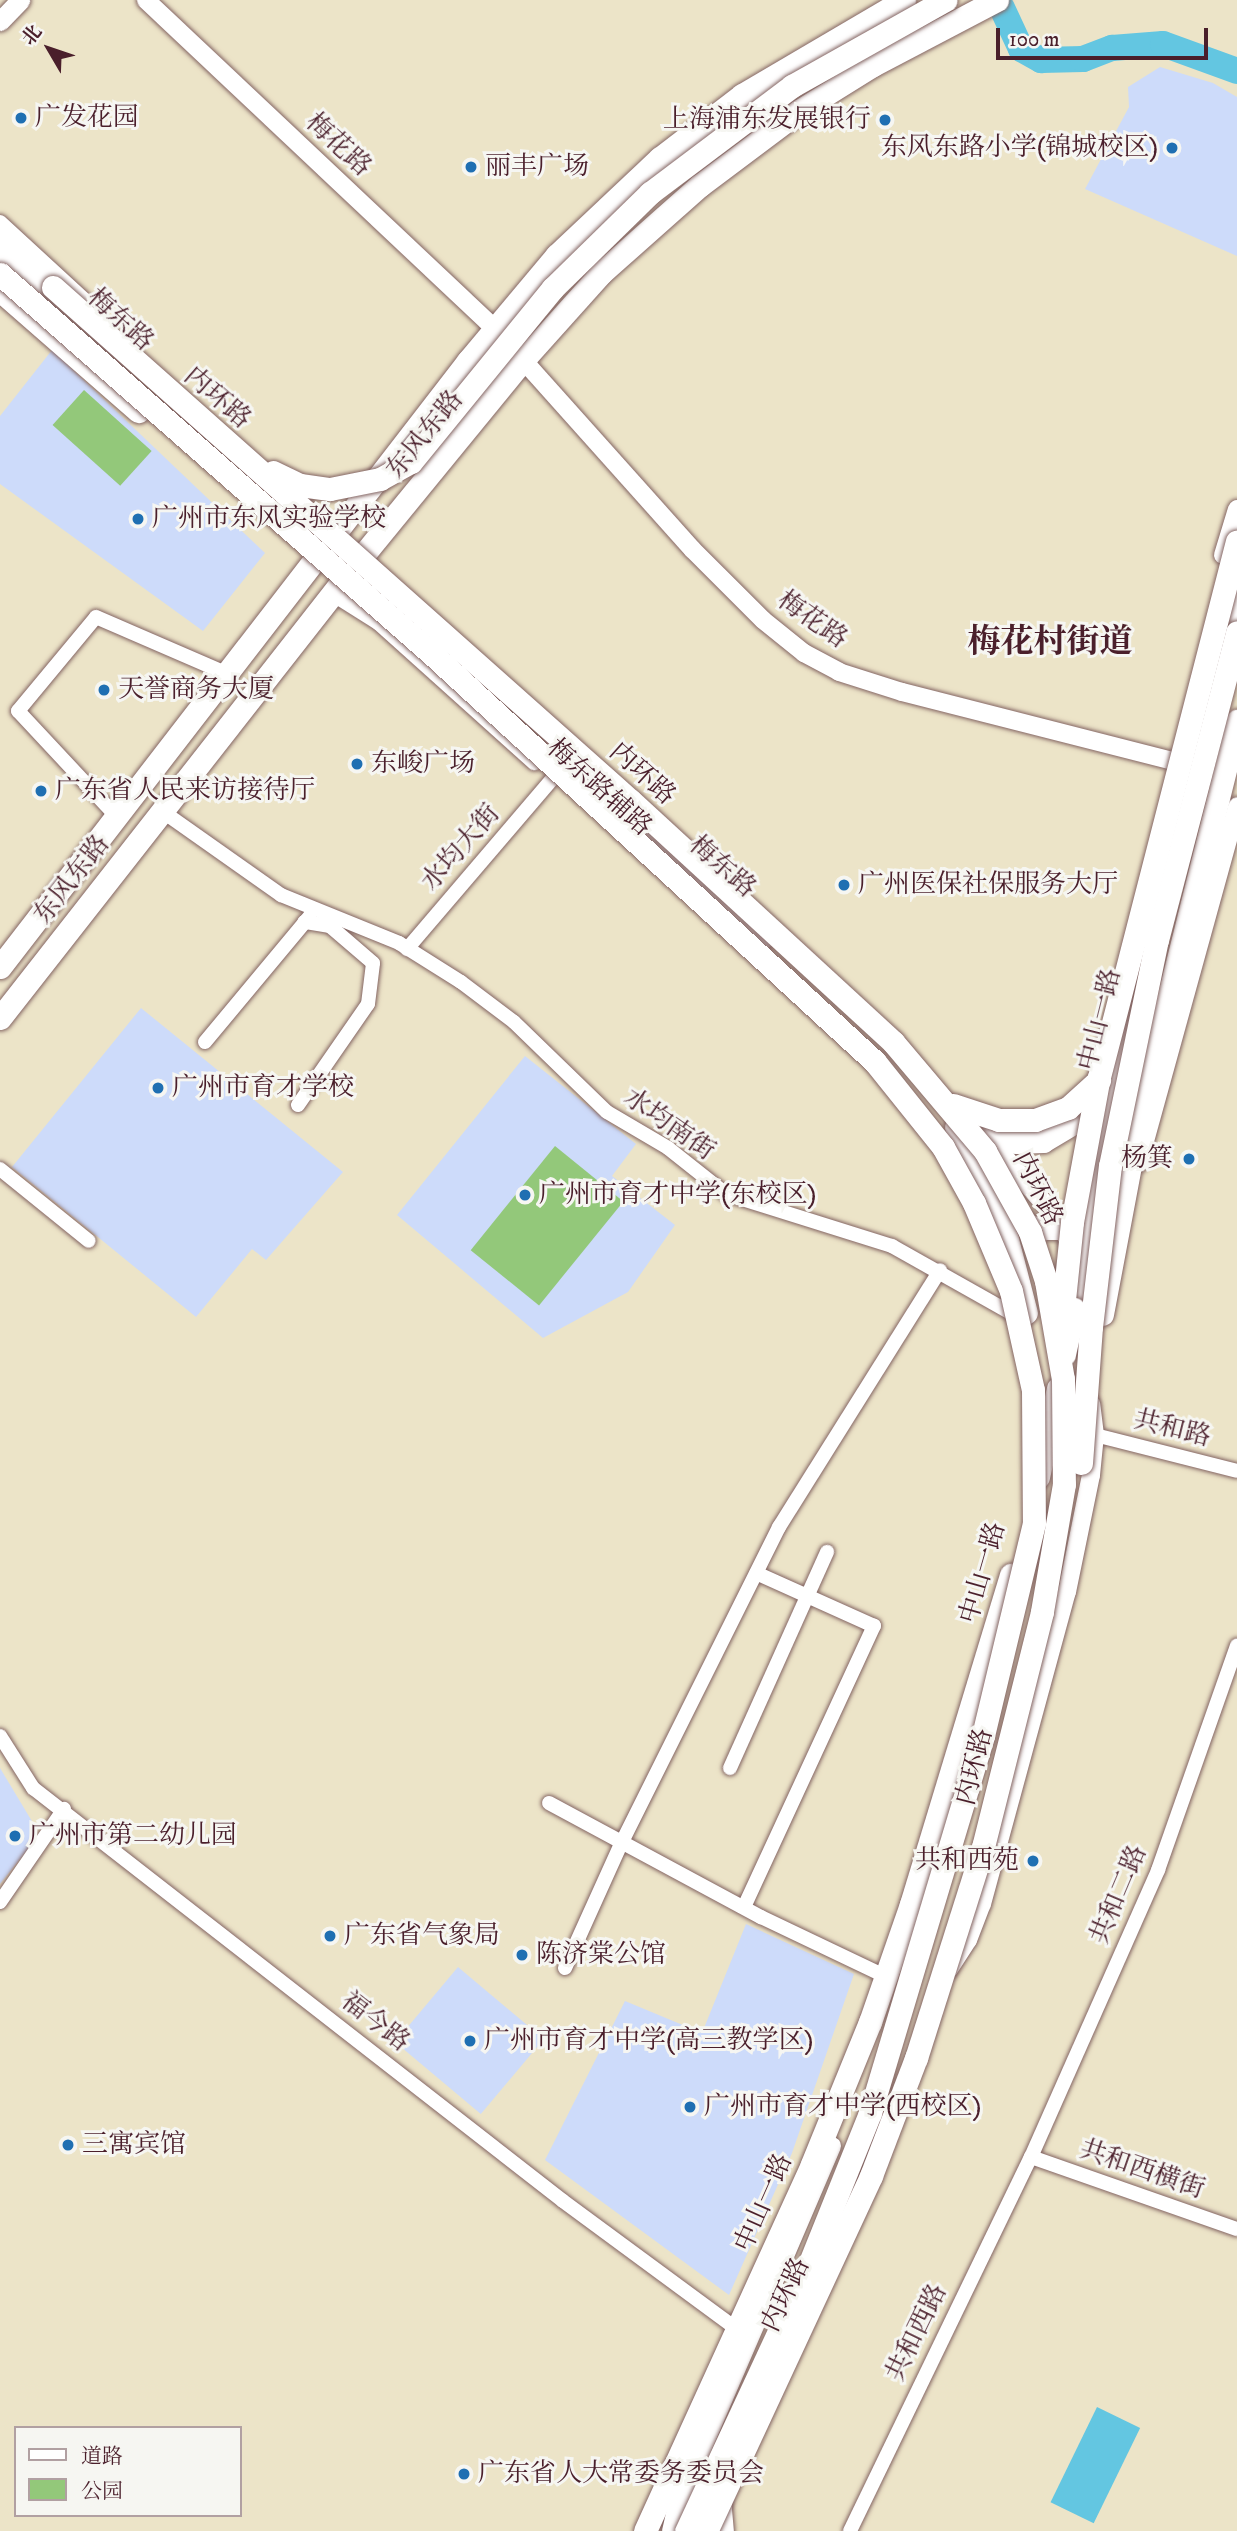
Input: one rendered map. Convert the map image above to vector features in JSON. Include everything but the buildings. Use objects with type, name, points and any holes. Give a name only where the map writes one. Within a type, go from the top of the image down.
[{"type":"main road","points":[[0,20],[20,0]]},
{"type":"main road","name":"东风东路","points":[[3,956],[117,817],[332,543],[495,329],[575,236],[660,158],[762,81],[904,0]]},
{"type":"main road","points":[[53,287],[272,471],[300,485],[323,489],[380,479],[422,452],[553,288],[684,165],[824,65],[945,0]]},
{"type":"main road","name":"东风东路","points":[[0,1018],[361,558],[523,360],[623,251],[746,149],[852,77],[997,0]]},
{"type":"main road","name":"内环路","points":[[0,238],[213,433],[504,687],[893,1042],[985,1151],[1030,1232],[1046,1281],[1060,1353],[1067,1434],[1051,1573],[1008,1753],[960,1926],[904,2092],[841,2244],[698,2529]]},
{"type":"main road","name":"梅东路","points":[[0,247],[332,543]]},
{"type":"main road","name":"梅东路","points":[[0,258],[332,543]]},
{"type":"main road","name":"内环路","points":[[0,274],[432,654],[768,960],[897,1087],[943,1147],[974,1203],[1011,1291],[1026,1349],[1034,1406],[1034,1523],[984,1736],[892,2050],[816,2250],[698,2529]]},
{"type":"main road","points":[[0,290],[264,523],[432,654]]},
{"type":"main road","points":[[1034,1523],[1051,1428],[1072,1222],[1092,1108],[1237,541]]},
{"type":"main road","name":"梅东路","points":[[361,558],[980,1129],[1075,1230]]},
{"type":"main road","name":"中山一路","points":[[645,2531],[738,2330],[870,2022],[887,1977],[992,1641],[1048,1437],[1065,1354],[1074,1309],[1075,1230],[1237,587]]},
{"type":"main road","name":"梅东路","points":[[332,594],[368,599],[387,609],[691,875],[919,1083],[1017,1218],[1037,1229],[1075,1230]]},
{"type":"main road","points":[[768,960],[942,1098],[968,1112],[1021,1121],[1068,1108],[1106,1072],[1127,1036],[1157,940],[1237,632]]},
{"type":"main road","points":[[1169,761],[1206,710]]},
{"type":"main road","points":[[676,2510],[698,2529],[846,2218],[931,1991],[1022,1682],[1068,1480],[1156,1041],[1237,721]]},
{"type":"main road","points":[[1008,1753],[1051,1624],[1072,1539],[1100,1236],[1157,940]]},
{"type":"main road","points":[[980,1129],[1016,1142],[1054,1137],[1083,1117],[1116,1071]]},
{"type":"main road","points":[[981,1170],[1007,1239],[1028,1323],[1048,1437]]},
{"type":"main road","points":[[1068,1480],[1064,1415],[1071,1250],[1075,1230],[1109,1220],[1122,1205]]},
{"type":"main road","points":[[671,2531],[676,2510],[808,2204],[844,2109],[870,2022]]},
{"type":"main road","points":[[724,2477],[720,2511],[724,2531]]},
{"type":"street","name":"梅花路","points":[[146,0],[495,329]]},
{"type":"street","points":[[0,222],[332,543]]},
{"type":"street","name":"梅花路","points":[[523,360],[692,549],[763,620],[804,653],[839,672],[902,692],[1169,761]]},
{"type":"street","points":[[1054,1137],[1083,1095],[1237,509]]},
{"type":"street","name":"梅东路辅路","points":[[332,594],[378,623],[678,890],[981,1170]]},
{"type":"street","points":[[117,817],[18,711],[96,617],[228,674]]},
{"type":"street","points":[[1169,761],[1199,740],[1237,707]]},
{"type":"street","points":[[1169,761],[1187,789],[1203,853]]},
{"type":"street","name":"水均大街","points":[[407,949],[552,779]]},
{"type":"street","points":[[1122,1205],[1167,1074],[1237,806]]},
{"type":"street","name":"水均南街","points":[[162,811],[251,877],[281,895],[317,908],[407,949],[514,1022],[607,1112],[668,1147],[726,1194],[765,1209],[839,1227],[940,1270],[1028,1323]]},
{"type":"street","points":[[678,890],[691,875]]},
{"type":"street","points":[[205,1042],[317,908]]},
{"type":"street","points":[[298,1105],[368,1004],[373,962],[330,926],[304,922]]},
{"type":"street","points":[[0,1169],[89,1241]]},
{"type":"street","points":[[565,1968],[622,1842],[756,1573],[853,1402],[940,1270]]},
{"type":"street","points":[[931,1991],[975,1925],[1059,1625],[1084,1516],[1095,1435],[1087,1386]]},
{"type":"street","name":"共和路","points":[[1095,1435],[1237,1471]]},
{"type":"street","points":[[730,1768],[827,1552]]},
{"type":"street","points":[[744,1907],[874,1626],[756,1573]]},
{"type":"street","points":[[1022,1682],[1059,1625]]},
{"type":"street","name":"共和二路","points":[[1031,2157],[1158,1870],[1237,1646]]},
{"type":"street","name":"福今路","points":[[0,1736],[33,1788],[64,1809],[563,2201],[738,2330]]},
{"type":"street","points":[[550,1803],[744,1907],[887,1977]]},
{"type":"street","points":[[0,1902],[64,1809]]},
{"type":"street","name":"共和西横街","points":[[1031,2157],[1237,2230]]},
{"type":"street","name":"共和西路","points":[[850,2531],[1031,2157]]},
{"type":"shaded area","name":"东风东路小学(锦城校区)","points":[[1160,67],[1213,83],[1237,97],[1237,256],[1085,189],[1129,107],[1128,87]]},
{"type":"shaded area","name":"广州市东风实验学校","points":[[52,350],[265,553],[203,631],[0,484],[0,416]]},
{"type":"shaded area","name":"广州市育才学校","points":[[141,1008],[343,1172],[266,1260],[252,1249],[196,1317],[12,1167]]},
{"type":"shaded area","name":"广州市育才中学(东校区)","points":[[525,1056],[636,1144],[612,1176],[675,1225],[628,1292],[543,1338],[397,1215]]},
{"type":"shaded area","name":"广州市第二幼儿园","points":[[0,1768],[33,1823],[28,1849],[0,1884]]},
{"type":"shaded area","name":"广州市育才中学(西校区)","points":[[746,1924],[854,1974],[792,2153],[729,2295],[545,2160],[625,2001],[702,2033]]},
{"type":"shaded area","name":"广州市育才中学(高三教学区)","points":[[458,1967],[544,2039],[481,2114],[395,2042]]},
{"type":"green space","points":[[84,390],[152,451],[120,486],[53,425]]},
{"type":"green space","points":[[555,1146],[623,1201],[539,1306],[471,1250]]},
{"type":"water","points":[[1097,2407],[1140,2428],[1094,2523],[1051,2502]]},
{"type":"waterway","points":[[1002,8],[1021,49],[1041,60],[1083,59],[1112,48],[1163,44],[1237,71]]},
{"type":"place","name":"广发花园","points":[[21,118]]},
{"type":"place","name":"上海浦东发展银行","points":[[885,120]]},
{"type":"place","name":"东风东路小学(锦城校区)","points":[[1172,148]]},
{"type":"place","name":"丽丰广场","points":[[471,167]]},
{"type":"place","name":"广州市东风实验学校","points":[[138,519]]},
{"type":"place","name":"天誉商务大厦","points":[[104,690]]},
{"type":"place","name":"东峻广场","points":[[357,764]]},
{"type":"place","name":"广东省人民来访接待厅","points":[[41,791]]},
{"type":"place","name":"广州医保社保服务大厅","points":[[844,885]]},
{"type":"place","name":"广州市育才学校","points":[[158,1088]]},
{"type":"place","name":"杨箕","points":[[1189,1159]]},
{"type":"place","name":"广州市育才中学(东校区)","points":[[525,1195]]},
{"type":"place","name":"广州市第二幼儿园","points":[[15,1836]]},
{"type":"place","name":"共和西苑","points":[[1033,1861]]},
{"type":"place","name":"广东省气象局","points":[[330,1936]]},
{"type":"place","name":"陈济棠公馆","points":[[522,1955]]},
{"type":"place","name":"广州市育才中学(高三教学区)","points":[[470,2041]]},
{"type":"place","name":"广州市育才中学(西校区)","points":[[690,2107]]},
{"type":"place","name":"三寓宾馆","points":[[68,2145]]},
{"type":"place","name":"广东省人大常委务委员会","points":[[464,2474]]},
{"type":"district","name":"梅花村街道","points":[[1050,643]]}]
